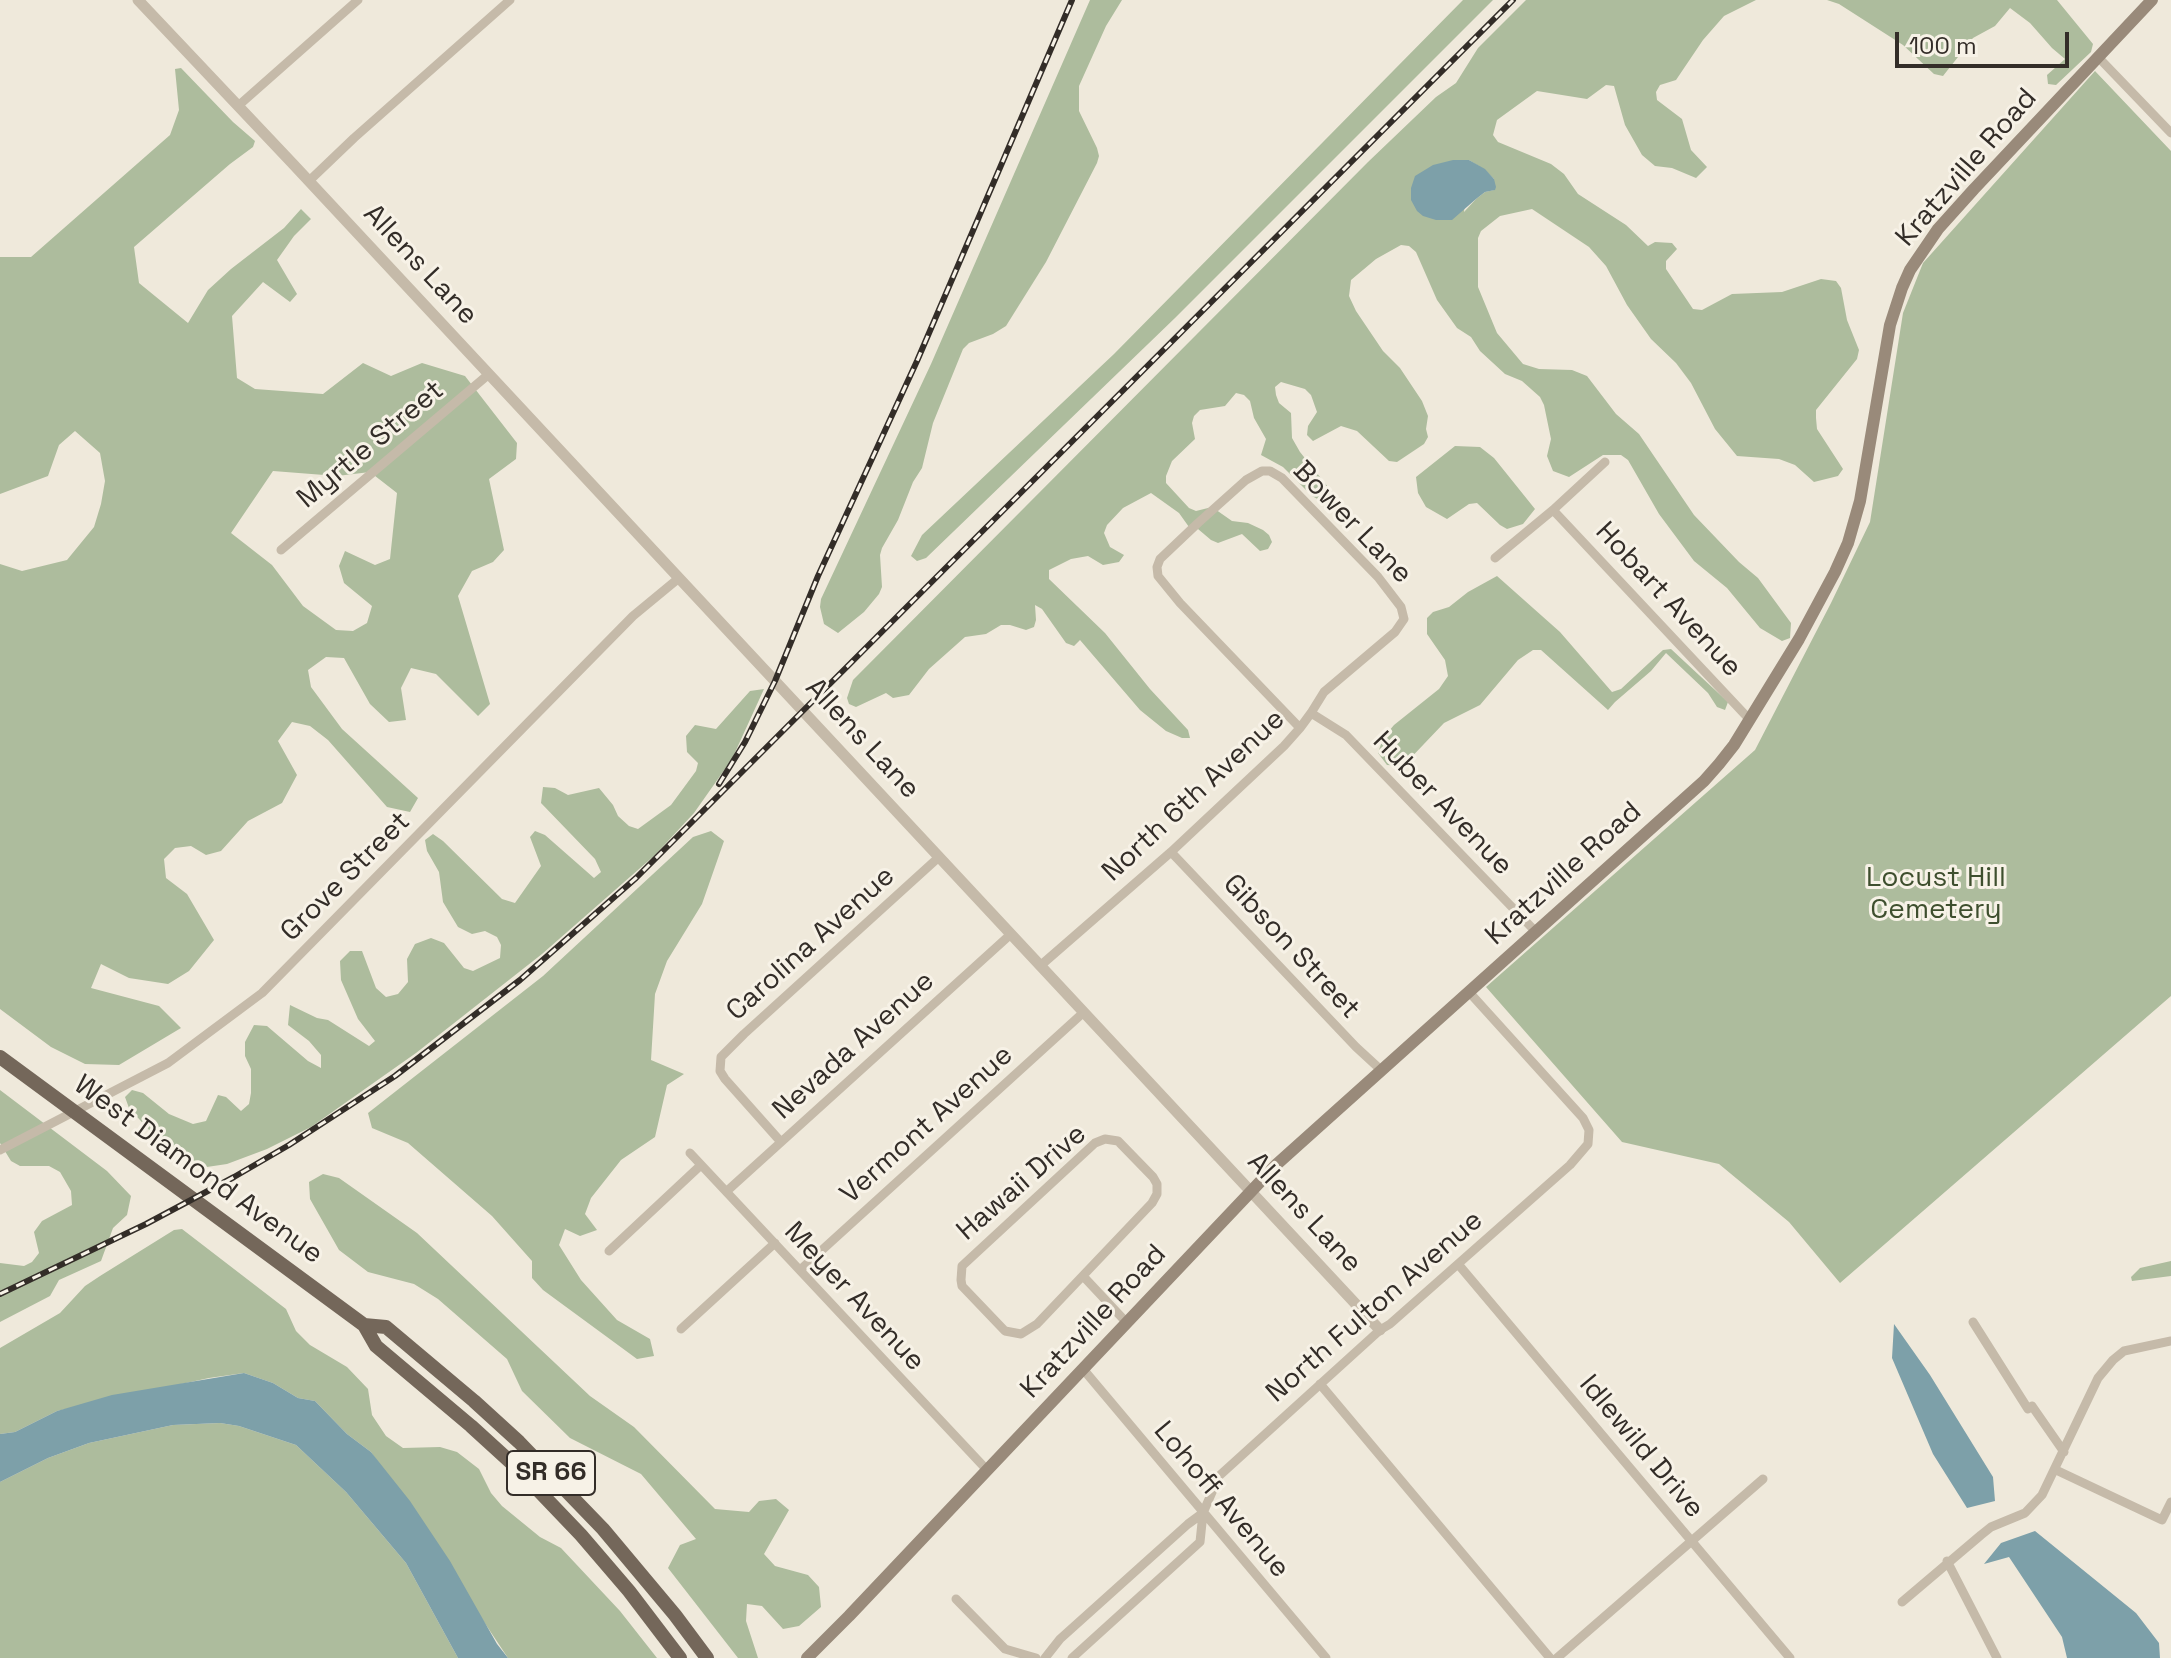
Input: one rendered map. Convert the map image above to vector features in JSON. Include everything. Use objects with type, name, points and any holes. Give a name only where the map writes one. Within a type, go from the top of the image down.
[{"type":"main road","name":"Kratzville Road","points":[[807,1658],[1252,1191],[1307,1137],[1704,781],[1734,745],[1799,639],[1848,543],[1860,501],[1890,325],[1910,270],[1938,229],[2152,0]]},
{"type":"main road","name":"West Diamond Avenue","points":[[0,1057],[364,1325],[376,1346],[516,1467],[629,1591],[680,1658]]},
{"type":"main road","name":"West Diamond Avenue","points":[[364,1325],[386,1327],[519,1442],[603,1529],[707,1658]]},
{"type":"street","name":"Allens Lane","points":[[138,0],[1380,1330]]},
{"type":"street","points":[[238,106],[358,0]]},
{"type":"street","points":[[309,181],[510,0]]},
{"type":"street","points":[[2098,57],[2171,133]]},
{"type":"street","name":"Myrtle Street","points":[[281,550],[489,374]]},
{"type":"street","points":[[1495,558],[1605,462]]},
{"type":"street","name":"Bower Lane","points":[[1300,728],[1180,603],[1158,573],[1160,559],[1257,473],[1270,471],[1282,478],[1391,592],[1401,607],[1404,619]]},
{"type":"street","name":"Hobart Avenue","points":[[1553,510],[1750,720]]},
{"type":"street","name":"Grove Street","points":[[0,1150],[168,1063],[262,993],[633,616],[679,578]]},
{"type":"street","name":"North 6th Avenue","points":[[1040,966],[1171,852],[1284,746],[1324,692],[1395,632],[1404,619]]},
{"type":"street","name":"Huber Avenue","points":[[1311,713],[1346,735],[1536,932]]},
{"type":"street","name":"Gibson Street","points":[[1171,852],[1381,1070]]},
{"type":"street","name":"Carolina Avenue","points":[[781,1142],[725,1079],[720,1068],[721,1057],[939,857]]},
{"type":"street","name":"Nevada Avenue","points":[[727,1191],[1011,934]]},
{"type":"street","name":"North Fulton Avenue","points":[[1072,1658],[1200,1542],[1203,1513],[1219,1476],[1380,1330],[1570,1165],[1588,1144],[1589,1130],[1583,1118],[1469,992]]},
{"type":"street","name":"Vermont Avenue","points":[[800,1270],[1084,1012]]},
{"type":"street","name":"Hawaii Drive","points":[[1114,1140],[1124,1146],[1153,1177],[1158,1190],[1152,1203],[1083,1276],[1029,1330],[1013,1334],[998,1325],[967,1292],[960,1270],[965,1261],[1095,1143],[1114,1140]]},
{"type":"street","name":"Meyer Avenue","points":[[690,1153],[987,1470]]},
{"type":"street","points":[[609,1251],[701,1165]]},
{"type":"street","points":[[681,1329],[775,1243]]},
{"type":"street","name":"Idlewild Drive","points":[[1458,1264],[1790,1658]]},
{"type":"street","points":[[1083,1276],[1127,1323]]},
{"type":"street","points":[[1973,1322],[2028,1409],[2032,1406],[2064,1452]]},
{"type":"street","points":[[1902,1602],[1991,1527],[2014,1519],[2031,1508],[2056,1470],[2098,1378],[2113,1360],[2124,1351],[2171,1341]]},
{"type":"street","name":"Lohoff Avenue","points":[[1083,1369],[1326,1658]]},
{"type":"street","points":[[1320,1384],[1550,1658]]},
{"type":"street","points":[[2056,1470],[2162,1520],[2171,1502]]},
{"type":"street","points":[[1557,1658],[1763,1479]]},
{"type":"street","points":[[1045,1658],[1060,1639],[1203,1513]]},
{"type":"street","points":[[1947,1561],[1997,1658]]},
{"type":"street","points":[[956,1599],[1006,1654],[1036,1658]]},
{"type":"green space","points":[[1090,0],[1122,0],[1106,26],[1079,86],[1079,111],[1097,148],[1097,163],[1046,262],[1006,326],[969,343],[963,349],[933,423],[922,468],[882,548],[882,587],[879,594],[864,612],[838,633],[824,624],[821,599],[931,364]]},
{"type":"green space","points":[[1463,0],[1493,0],[1175,318],[926,558],[917,561],[911,556],[922,535],[1114,354]]},
{"type":"green space","points":[[1526,0],[1756,0],[1724,16],[1676,80],[1660,85],[1656,92],[1657,100],[1682,119],[1691,150],[1707,167],[1696,178],[1672,168],[1655,166],[1642,155],[1625,125],[1614,86],[1606,85],[1587,99],[1537,91],[1497,120],[1493,135],[1498,142],[1551,164],[1564,174],[1578,194],[1626,225],[1648,246],[1655,242],[1672,243],[1677,249],[1666,261],[1666,269],[1693,309],[1702,310],[1732,294],[1782,292],[1821,279],[1836,281],[1841,288],[1847,320],[1859,350],[1857,359],[1816,410],[1817,429],[1843,469],[1838,476],[1814,482],[1795,465],[1779,459],[1737,456],[1715,429],[1691,383],[1651,339],[1627,305],[1606,266],[1589,247],[1532,209],[1500,216],[1481,231],[1478,238],[1478,287],[1497,333],[1523,364],[1539,369],[1572,370],[1587,376],[1616,414],[1639,434],[1694,515],[1758,578],[1791,623],[1790,638],[1782,641],[1760,628],[1727,588],[1694,561],[1659,514],[1628,460],[1621,455],[1603,455],[1569,477],[1553,471],[1547,456],[1551,439],[1540,397],[1522,381],[1505,374],[1480,351],[1471,337],[1457,328],[1437,300],[1416,252],[1409,246],[1401,245],[1376,259],[1351,280],[1349,296],[1383,351],[1400,368],[1422,401],[1428,416],[1428,437],[1424,444],[1397,462],[1389,461],[1357,431],[1341,426],[1313,441],[1307,435],[1308,426],[1317,412],[1311,395],[1305,389],[1281,382],[1275,387],[1276,395],[1279,403],[1291,413],[1292,438],[1332,492],[1331,500],[1323,502],[1312,496],[1283,467],[1261,455],[1266,439],[1254,418],[1250,401],[1236,393],[1225,406],[1200,410],[1194,416],[1195,439],[1172,461],[1166,483],[1189,508],[1196,511],[1212,507],[1232,521],[1248,523],[1263,530],[1272,542],[1268,549],[1260,551],[1242,534],[1218,543],[1211,540],[1198,529],[1189,527],[1179,513],[1151,493],[1123,508],[1107,525],[1104,533],[1110,547],[1124,555],[1119,562],[1103,565],[1088,556],[1071,559],[1049,570],[1049,579],[1105,633],[1188,730],[1190,738],[1166,731],[1140,710],[1080,640],[1074,646],[1066,643],[1042,609],[1035,605],[1034,627],[1026,630],[1001,625],[986,634],[965,637],[929,669],[909,695],[893,698],[886,693],[856,707],[849,704],[847,698],[853,680],[1368,162],[1436,97],[1456,83],[1478,48]],"holes":[[[1469,160],[1494,179],[1494,190],[1485,192],[1464,212]]]},
{"type":"green space","points":[[1827,0],[2057,0],[2093,44],[2091,52],[2056,85],[2048,84],[2047,75],[2065,59],[2030,23],[2010,8],[1995,26],[1973,38],[1943,76],[1934,74],[1903,45],[1839,4]]},
{"type":"green space","points":[[181,68],[255,141],[253,147],[134,247],[139,283],[188,323],[208,290],[284,228],[301,209],[311,219],[277,260],[297,294],[290,302],[263,282],[232,316],[237,378],[255,389],[323,394],[363,363],[391,376],[422,363],[465,376],[517,443],[516,459],[489,479],[504,550],[493,562],[472,571],[458,596],[490,704],[478,716],[436,674],[411,668],[401,688],[406,720],[389,722],[370,704],[344,658],[326,657],[308,670],[311,687],[342,729],[418,798],[410,812],[387,807],[328,740],[310,726],[292,722],[278,741],[297,775],[282,803],[248,821],[221,851],[206,855],[191,846],[175,848],[164,859],[166,878],[187,894],[214,940],[189,971],[168,984],[129,978],[101,964],[91,988],[159,1006],[181,1028],[119,1065],[85,1064],[51,1047],[0,1009],[0,564],[22,571],[67,560],[94,527],[105,481],[100,453],[75,431],[59,445],[48,476],[0,494],[0,257],[31,257],[170,135],[179,110],[175,69]],"holes":[[[273,471],[337,476],[370,472],[397,493],[390,559],[375,565],[345,551],[339,566],[344,583],[372,606],[367,623],[353,631],[336,630],[303,606],[272,565],[231,533]]]},
{"type":"green space","name":"Locust Hill Cemetery","points":[[2095,71],[2171,151],[2171,996],[1840,1283],[1789,1222],[1719,1164],[1622,1142],[1486,987],[1755,750],[1870,522],[1903,313],[1923,263]]},
{"type":"green space","points":[[1455,446],[1480,447],[1494,458],[1535,509],[1523,524],[1507,529],[1477,503],[1469,504],[1447,519],[1426,507],[1418,493],[1416,477]]},
{"type":"green space","points":[[1497,576],[1560,632],[1612,692],[1621,689],[1663,650],[1671,649],[1728,702],[1725,710],[1717,707],[1708,693],[1666,653],[1608,710],[1541,650],[1533,650],[1518,660],[1480,705],[1444,723],[1403,766],[1387,765],[1378,753],[1383,738],[1394,725],[1439,689],[1448,676],[1445,660],[1427,634],[1427,618]]},
{"type":"green space","points":[[764,689],[732,759],[694,813],[655,855],[542,954],[416,1053],[311,1127],[227,1164],[200,1168],[161,1143],[129,1108],[125,1097],[132,1090],[143,1093],[169,1114],[193,1124],[206,1121],[218,1095],[226,1097],[241,1111],[249,1104],[251,1093],[251,1069],[245,1056],[245,1042],[254,1025],[267,1026],[308,1061],[321,1068],[321,1055],[288,1025],[290,1005],[328,1020],[369,1046],[375,1041],[358,1019],[341,980],[340,961],[350,951],[362,951],[376,988],[386,997],[398,994],[408,982],[407,959],[415,944],[431,938],[444,943],[464,968],[473,971],[500,958],[501,945],[497,937],[485,931],[472,934],[458,927],[443,902],[439,872],[427,851],[425,840],[433,834],[443,841],[502,899],[515,903],[541,866],[530,837],[535,831],[545,835],[594,878],[601,872],[595,859],[541,803],[543,787],[555,788],[568,795],[599,788],[618,816],[638,829],[671,805],[696,771],[698,763],[687,752],[686,736],[695,725],[716,729],[750,691]]},
{"type":"green space","points":[[711,831],[724,841],[702,904],[667,961],[655,994],[651,1060],[684,1074],[667,1085],[655,1137],[621,1160],[591,1198],[585,1214],[597,1230],[580,1236],[565,1229],[559,1245],[581,1280],[617,1320],[650,1339],[654,1356],[637,1359],[543,1290],[532,1278],[532,1261],[492,1216],[408,1143],[372,1128],[368,1113],[543,976],[693,837]]},
{"type":"green space","points":[[0,1090],[107,1171],[131,1196],[127,1215],[113,1228],[101,1261],[59,1280],[50,1296],[0,1322],[0,1263],[24,1266],[32,1262],[39,1253],[34,1232],[42,1221],[72,1205],[71,1191],[60,1172],[49,1166],[20,1166],[11,1161],[0,1143]]},
{"type":"green space","points":[[323,1174],[339,1178],[417,1233],[590,1396],[634,1427],[715,1509],[749,1512],[759,1501],[776,1499],[789,1510],[764,1554],[775,1566],[808,1575],[819,1587],[821,1607],[799,1626],[783,1629],[762,1606],[747,1604],[746,1621],[758,1658],[738,1658],[668,1568],[680,1545],[696,1539],[641,1474],[570,1438],[522,1391],[507,1359],[438,1299],[414,1284],[368,1272],[339,1250],[310,1199],[309,1182]]},
{"type":"green space","points":[[182,1229],[286,1309],[296,1331],[310,1345],[347,1367],[368,1389],[372,1415],[386,1436],[403,1448],[440,1447],[457,1452],[479,1469],[491,1493],[502,1506],[540,1537],[561,1548],[620,1611],[657,1658],[508,1658],[371,1452],[347,1434],[315,1401],[298,1398],[273,1383],[244,1373],[57,1411],[15,1432],[0,1434],[0,1348],[60,1313],[85,1286],[100,1276],[174,1230]]},
{"type":"green space","points":[[2171,1261],[2171,1276],[2132,1281],[2131,1277],[2140,1268]]},
{"type":"green space","points":[[220,1423],[239,1426],[296,1445],[346,1492],[406,1563],[458,1658],[0,1658],[0,1482],[48,1458],[89,1443],[173,1425]]},
{"type":"water","points":[[1469,160],[1485,169],[1494,179],[1495,190],[1485,192],[1452,220],[1423,216],[1411,200],[1415,176],[1433,165]]},
{"type":"water","points":[[1894,1324],[1930,1375],[1993,1477],[1995,1501],[1967,1508],[1933,1454],[1892,1358]]},
{"type":"water","points":[[244,1373],[273,1383],[298,1398],[315,1401],[347,1434],[371,1452],[410,1501],[450,1561],[508,1658],[458,1658],[406,1563],[346,1492],[296,1445],[239,1426],[220,1423],[173,1425],[89,1443],[48,1458],[0,1482],[0,1434],[15,1432],[57,1411],[112,1395]]},
{"type":"water","points":[[2035,1531],[2136,1613],[2159,1643],[2160,1658],[2067,1658],[2062,1637],[2009,1557],[1984,1564],[2001,1543]]},
{"type":"railway","points":[[719,784],[745,742],[775,681],[818,576],[917,361],[1072,0]]},
{"type":"railway","points":[[0,1294],[146,1224],[289,1145],[395,1076],[520,980],[636,878],[1513,0]]}]
